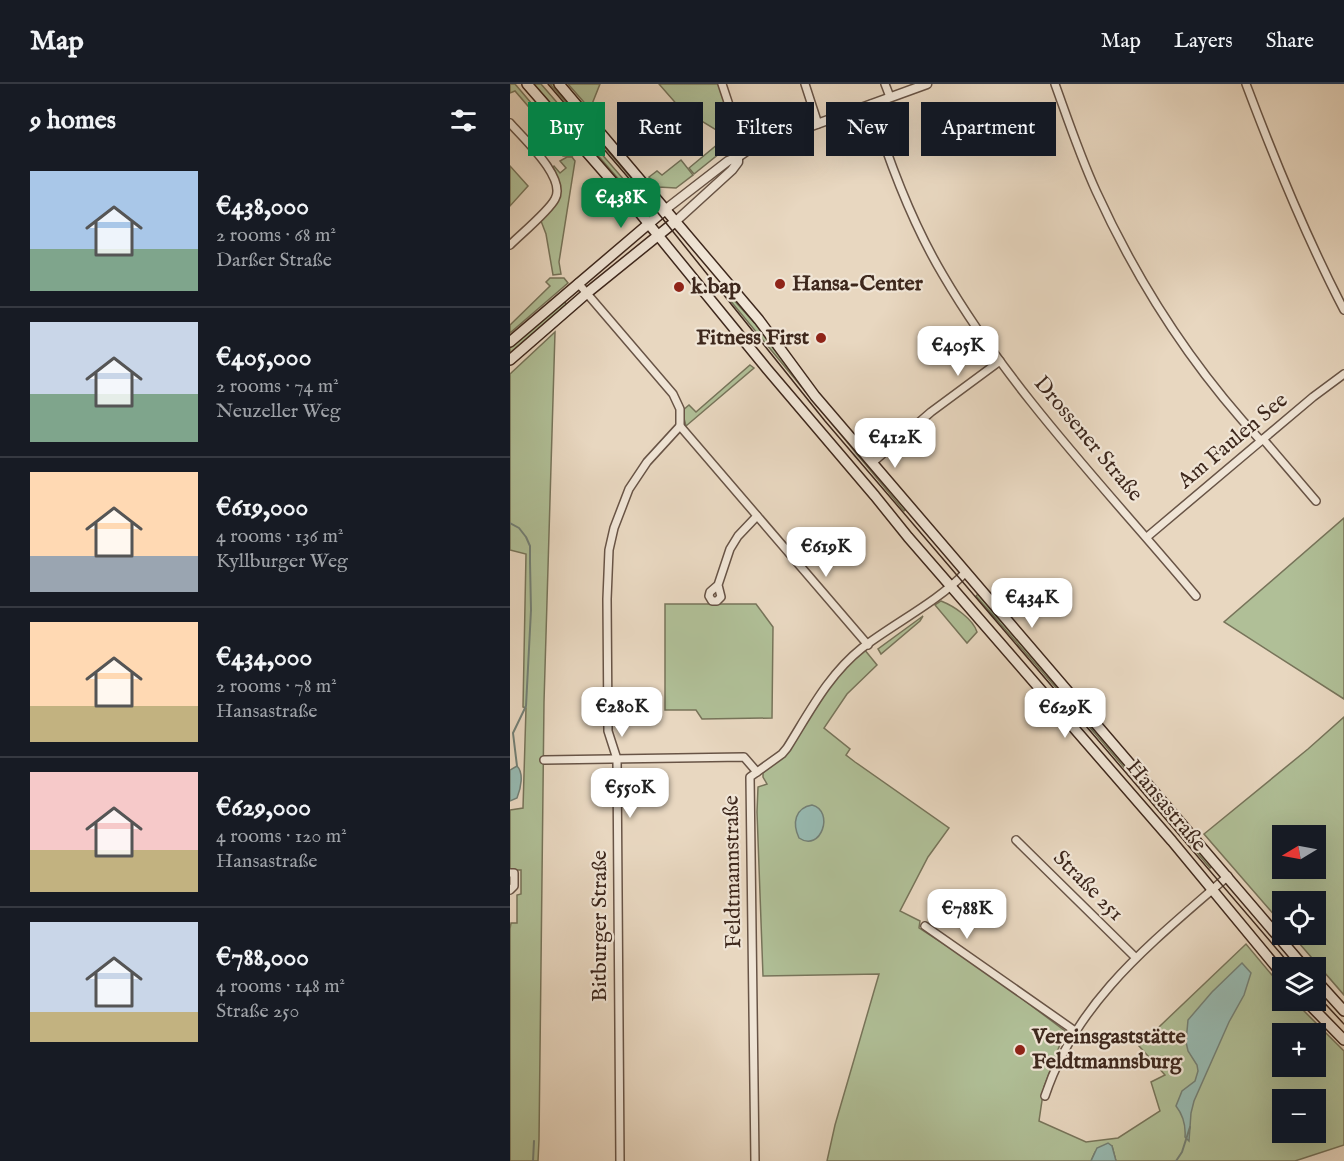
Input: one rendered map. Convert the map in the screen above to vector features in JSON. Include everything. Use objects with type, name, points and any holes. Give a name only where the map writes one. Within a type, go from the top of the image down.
[{"type":"main road","name":"Hansastraße","points":[[526,84],[648,224],[908,537],[1172,841],[1272,962]]},
{"type":"main road","name":"Hansastraße","points":[[559,84],[759,320],[815,396],[1296,957]]},
{"type":"main road","points":[[510,342],[666,209]]},
{"type":"main road","points":[[510,360],[587,293],[676,221]]},
{"type":"main road","points":[[1326,991],[1344,1011]]},
{"type":"main road","points":[[1316,1011],[1344,1040]]},
{"type":"street","points":[[722,84],[728,102]]},
{"type":"street","points":[[805,84],[818,124]]},
{"type":"street","points":[[885,84],[890,97]]},
{"type":"street","points":[[876,102],[927,84]]},
{"type":"street","points":[[1055,84],[1096,190],[1138,272],[1181,342],[1233,410],[1316,501]]},
{"type":"street","points":[[1246,84],[1275,160],[1344,310]]},
{"type":"street","points":[[814,125],[826,121]]},
{"type":"street","points":[[510,123],[556,178],[558,193],[552,204],[510,245]]},
{"type":"street","name":"Drossener Straße","points":[[889,156],[924,240],[957,299],[1000,361],[1034,405],[1196,596]]},
{"type":"street","points":[[666,209],[728,161],[738,157],[738,162],[732,170],[676,221]]},
{"type":"street","points":[[578,283],[673,394],[680,409],[680,426],[868,645]]},
{"type":"street","points":[[872,463],[931,412],[1000,361]]},
{"type":"street","name":"Am Faulen See","points":[[1147,537],[1313,397],[1344,374]]},
{"type":"street","name":"Bitburger Straße","points":[[620,1161],[617,759],[608,731],[609,550],[614,528],[630,489],[647,462],[680,426]]},
{"type":"street","points":[[718,585],[730,549],[742,531],[757,516]]},
{"type":"street","name":"Feldtmannstraße","points":[[754,1161],[750,777],[782,754],[833,678],[868,645],[951,587],[966,572]]},
{"type":"street","points":[[544,760],[743,757],[757,772]]},
{"type":"street","name":"Straße 251","points":[[1016,840],[1135,957]]},
{"type":"street","points":[[510,873],[514,873],[514,886],[510,890]]},
{"type":"street","points":[[1045,1096],[1075,1031],[1111,982],[1135,957],[1228,876]]},
{"type":"street","points":[[925,926],[1075,1031]]},
{"type":"green space","points":[[510,84],[515,84],[530,102],[528,102],[528,106],[515,91],[510,93]]},
{"type":"green space","points":[[531,84],[541,84],[557,102],[547,102]]},
{"type":"green space","points":[[550,84],[553,84],[568,102],[566,102]]},
{"type":"green space","points":[[568,84],[600,84],[593,102],[584,102]]},
{"type":"green space","points":[[659,84],[720,84],[726,102],[715,102],[715,129],[703,122],[703,102],[675,102]]},
{"type":"green space","points":[[605,144],[651,198],[650,200],[605,148]]},
{"type":"green space","points":[[715,146],[716,156],[694,174],[689,168]]},
{"type":"green space","points":[[598,156],[603,156],[645,204],[642,206]]},
{"type":"green space","points":[[572,157],[575,161],[559,262],[561,274],[553,275],[546,234],[541,221],[559,199],[560,184],[553,167],[560,173],[566,168],[560,161]]},
{"type":"green space","points":[[681,160],[693,175],[676,188],[658,187],[649,177],[657,171],[662,175]]},
{"type":"green space","points":[[510,166],[528,186],[510,206]]},
{"type":"green space","points":[[550,278],[564,278],[568,283],[510,333],[510,325],[550,286],[546,282]]},
{"type":"green space","points":[[731,297],[761,330],[906,509],[904,511],[729,299]]},
{"type":"green space","points":[[564,301],[567,305],[510,355],[510,348]]},
{"type":"green space","points":[[555,332],[544,702],[538,1161],[510,1161],[510,929],[511,923],[517,923],[517,895],[521,894],[521,870],[510,870],[510,810],[523,808],[526,708],[523,707],[526,554],[510,550],[510,374]]},
{"type":"green space","points":[[750,365],[754,368],[686,426],[682,411],[689,405],[696,412]]},
{"type":"green space","points":[[1344,518],[1344,699],[1224,622]]},
{"type":"green space","points":[[978,594],[1072,704],[1071,705],[976,596]]},
{"type":"green space","points":[[941,601],[952,606],[972,622],[977,632],[967,643],[935,605]]},
{"type":"green space","points":[[665,604],[756,604],[773,627],[772,718],[702,719],[696,710],[665,710]]},
{"type":"green space","points":[[923,616],[920,621],[881,654],[878,649]]},
{"type":"green space","points":[[864,649],[877,665],[847,694],[824,728],[850,749],[846,755],[949,828],[928,857],[900,911],[920,921],[919,928],[987,972],[1065,1031],[1044,1087],[1039,1121],[1086,1142],[1118,1138],[1160,1111],[1151,1082],[1165,1075],[1139,1046],[1246,944],[1272,975],[1272,1011],[1304,1011],[1316,1023],[1272,1023],[1272,1077],[1326,1077],[1326,1033],[1344,1051],[1344,1145],[1295,1161],[1116,1161],[1112,1146],[1095,1152],[1091,1161],[827,1161],[835,1125],[879,974],[763,976],[758,787],[767,784],[763,773],[784,756],[832,683]]},
{"type":"green space","points":[[1077,708],[1212,865],[1210,868],[1075,710]]},
{"type":"green space","points":[[1344,717],[1344,995],[1326,974],[1326,957],[1311,957],[1301,945],[1326,945],[1326,891],[1272,891],[1272,912],[1204,834]]},
{"type":"water","points":[[517,766],[521,773],[521,785],[517,798],[510,801],[510,770]]},
{"type":"water","points":[[812,805],[819,809],[824,822],[819,836],[807,841],[799,838],[796,817],[802,809]]},
{"type":"water","points":[[1242,963],[1251,973],[1244,995],[1229,1022],[1194,1101],[1189,1141],[1185,1137],[1184,1120],[1176,1106],[1182,1091],[1195,1081],[1198,1071],[1186,1042],[1188,1020],[1212,992]]},
{"type":"water","points":[[1108,1143],[1112,1146],[1116,1161],[1091,1161],[1097,1148]]},
{"type":"waterway","points":[[510,523],[519,528],[530,546],[531,610],[526,706],[513,733],[517,766]]},
{"type":"waterway","points":[[1176,1161],[1182,1152],[1190,1127]]},
{"type":"waterway","points":[[533,1161],[534,1141]]},
{"type":"tram line","points":[[548,84],[650,203],[825,421],[1284,957]]},
{"type":"tram line","points":[[1326,1005],[1344,1024]]},
{"type":"place","name":"Hansa-Center","points":[[780,284]]},
{"type":"place","name":"k.bap","points":[[679,287]]},
{"type":"place","name":"Fitness First","points":[[821,338]]},
{"type":"place","name":"Vereinsgaststätte Feldtmannsburg","points":[[1020,1050]]}]
